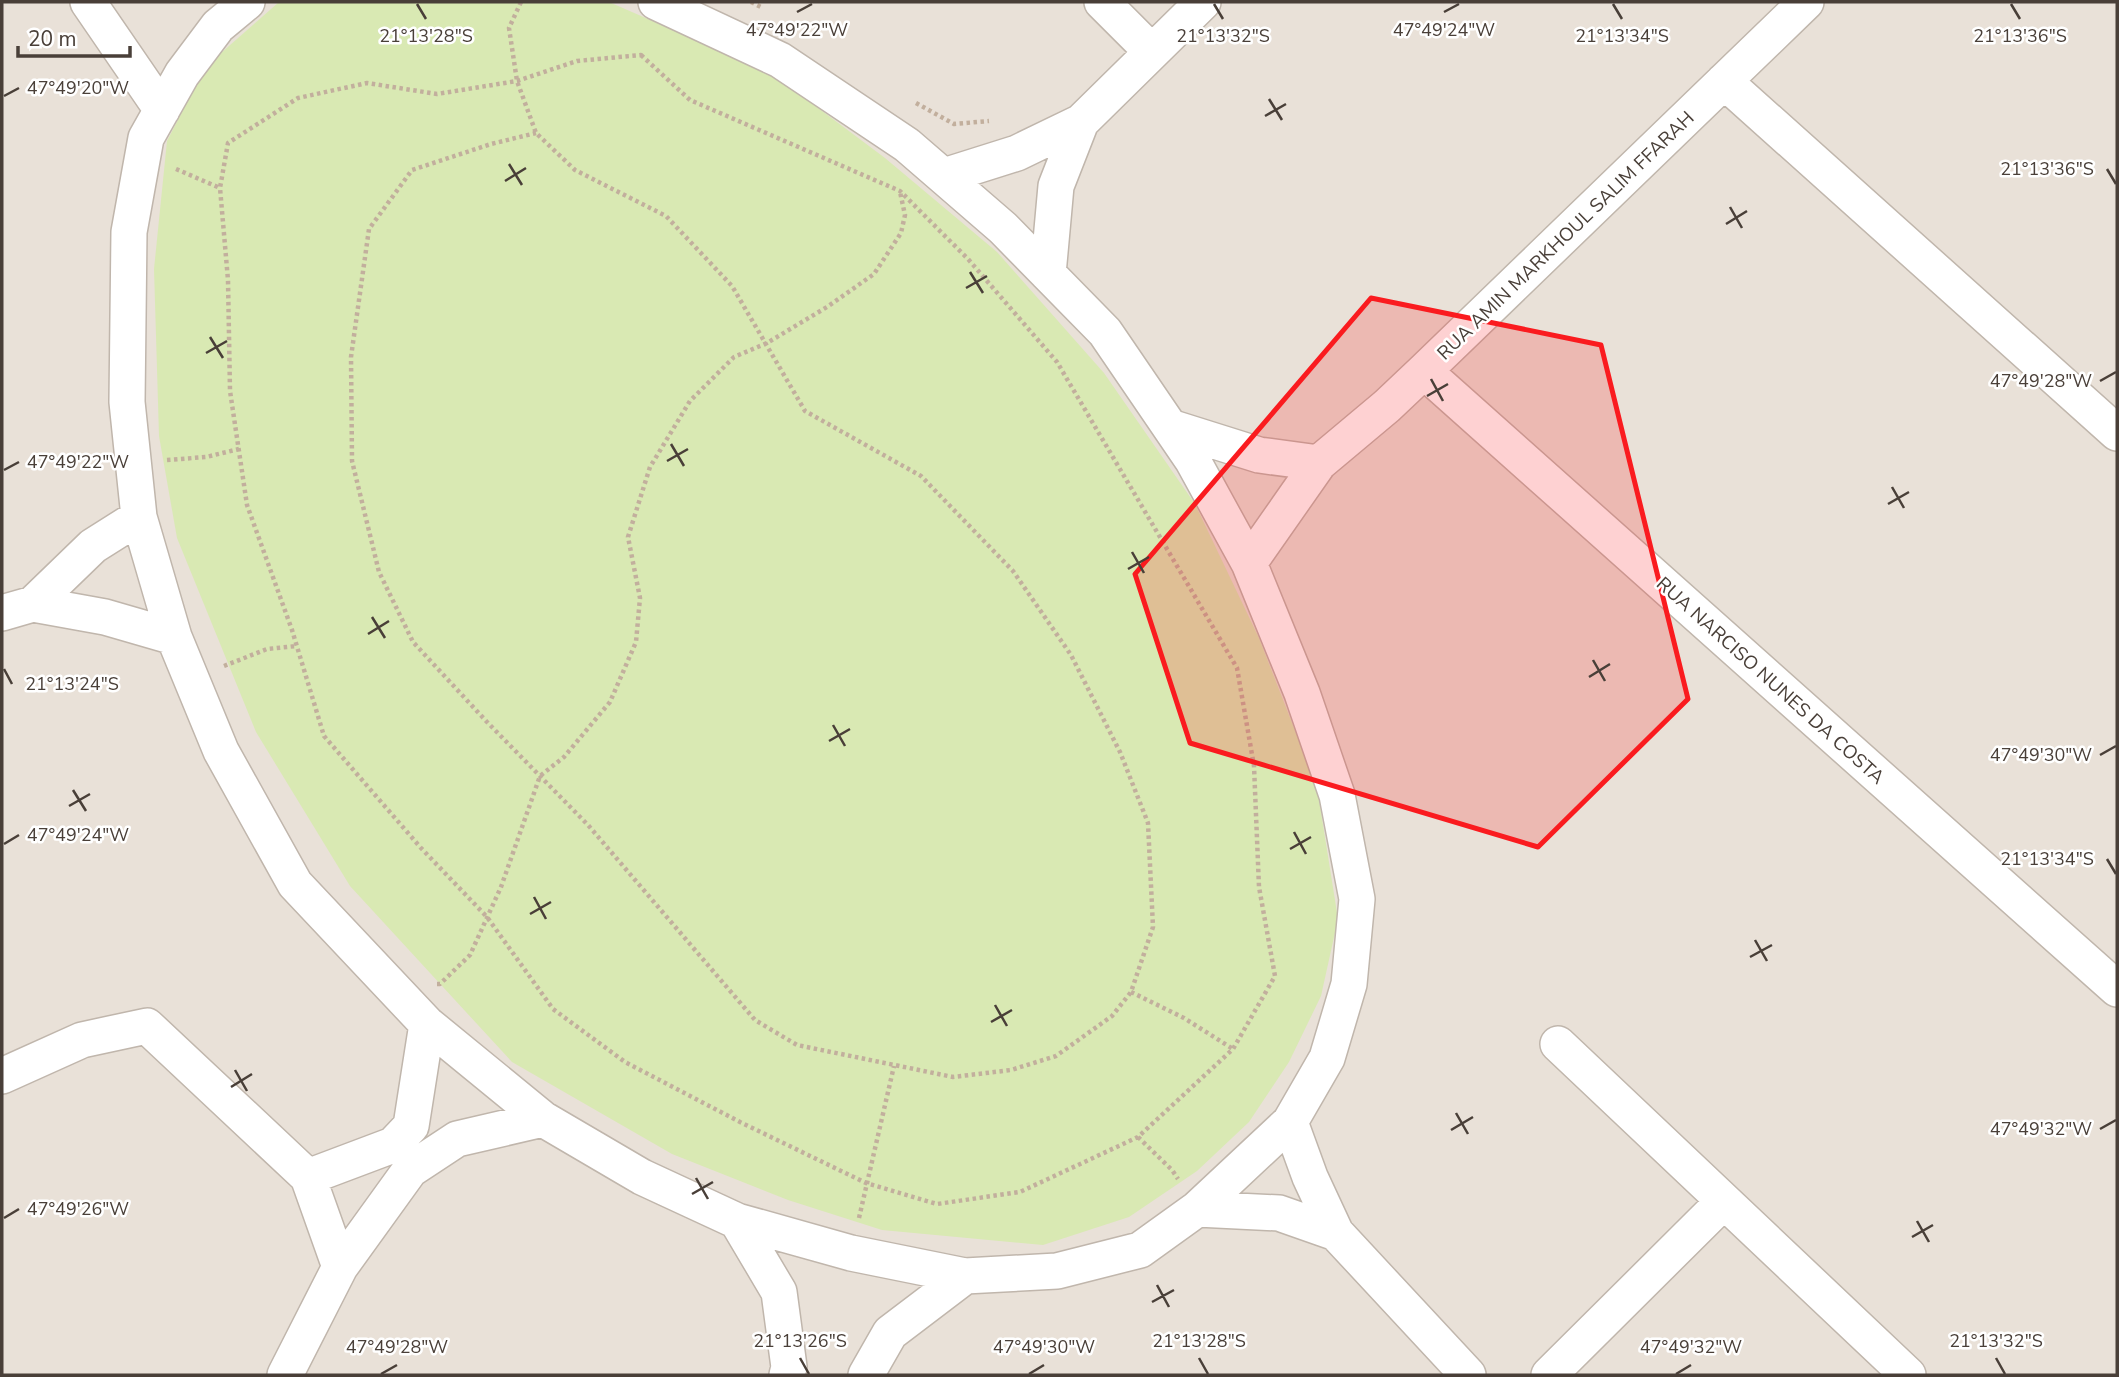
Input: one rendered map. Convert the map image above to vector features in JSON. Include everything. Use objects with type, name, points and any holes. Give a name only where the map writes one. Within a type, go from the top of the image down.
[{"type":"street","points":[[88,2],[162,110]]},
{"type":"street","points":[[247,2],[218,26],[182,74],[146,138],[130,232],[127,402],[139,517],[174,637],[221,751],[295,884],[427,1024],[542,1119],[642,1177],[737,1221],[851,1253],[965,1276],[1057,1270],[1140,1250],[1197,1209],[1290,1122],[1327,1058],[1346,996],[1357,899],[1337,795],[1302,693],[1249,563],[1193,461],[1105,331],[1003,228],[907,145],[780,60],[656,2]]},
{"type":"street","points":[[1102,2],[1152,52]]},
{"type":"street","points":[[944,176],[1017,153],[1081,121],[1203,2]]},
{"type":"street","name":"RUA AMIN MARKHOUL SALIM FFARAH","points":[[1249,563],[1319,463],[1424,371],[1806,2]]},
{"type":"street","points":[[1724,81],[2117,433]]},
{"type":"street","points":[[1048,274],[1056,186],[1081,121]]},
{"type":"street","name":"RUA NARCISO NUNES DA COSTA","points":[[1424,371],[2117,989]]},
{"type":"street","points":[[1170,427],[1259,455],[1319,463]]},
{"type":"street","points":[[17,609],[93,546],[139,517]]},
{"type":"street","points":[[17,609],[105,617],[174,637]]},
{"type":"street","points":[[285,1375],[401,1157],[411,1126],[427,1024]]},
{"type":"street","points":[[2,1076],[82,1040],[147,1026],[308,1177],[340,1268]]},
{"type":"street","points":[[1558,1044],[1908,1375]]},
{"type":"street","points":[[308,1177],[401,1157],[457,1139],[542,1119]]},
{"type":"street","points":[[1290,1122],[1310,1177],[1336,1233],[1468,1375]]},
{"type":"street","points":[[1549,1375],[1724,1201]]},
{"type":"street","points":[[1197,1209],[1279,1213],[1336,1233]]},
{"type":"street","points":[[737,1221],[779,1292],[789,1367],[787,1375]]},
{"type":"street","points":[[866,1375],[890,1333],[965,1276]]},
{"type":"path","points":[[521,2],[509,28],[517,82],[537,133],[575,170],[666,216],[732,286],[805,411],[921,477],[1013,571],[1072,654],[1120,752],[1148,823],[1153,927],[1131,992],[1112,1016],[1056,1056],[1011,1070],[953,1077],[797,1045],[755,1020],[588,825],[413,642],[379,572],[352,461],[351,357],[369,229],[412,170],[491,144],[537,133]]},
{"type":"path","points":[[751,2],[772,13]]},
{"type":"path","points":[[641,54],[690,100],[900,191],[968,259],[1058,362],[1237,668],[1254,766],[1259,887],[1275,976],[1233,1049],[1138,1137],[1020,1192],[937,1204],[866,1183],[740,1122],[625,1062],[553,1009],[487,917],[421,848],[324,736],[297,646],[247,505],[230,391],[228,280],[220,188],[228,143],[298,98],[368,83],[437,94],[517,82],[577,61],[641,54]]},
{"type":"path","points":[[910,100],[954,124],[992,120]]},
{"type":"path","points":[[389,983],[440,984],[470,955],[501,887],[540,776],[564,757],[610,702],[636,642],[640,598],[628,537],[650,467],[690,401],[734,357],[767,343],[827,307],[874,274],[901,233],[905,215],[900,191]]},
{"type":"path","points":[[134,464],[206,457],[239,449]]},
{"type":"path","points":[[191,679],[267,649],[297,646]]},
{"type":"path","points":[[1131,992],[1184,1018],[1233,1049]]},
{"type":"path","points":[[851,1253],[894,1066]]},
{"type":"path","points":[[1138,1137],[1172,1170],[1197,1209]]},
{"type":"highlighted area","points":[[1371,298],[1601,345],[1688,699],[1538,847],[1190,743],[1135,574]]},
{"type":"shaded area","points":[[2,2],[2117,2],[2117,1375],[2,1375]]},
{"type":"green space","points":[[279,2],[609,2],[770,72],[885,158],[997,252],[1104,373],[1195,504],[1259,638],[1317,787],[1338,919],[1321,996],[1289,1062],[1249,1122],[1197,1171],[1129,1217],[1043,1245],[882,1230],[788,1200],[672,1154],[512,1062],[350,886],[256,732],[177,538],[159,436],[154,269],[167,141],[205,67]]}]
